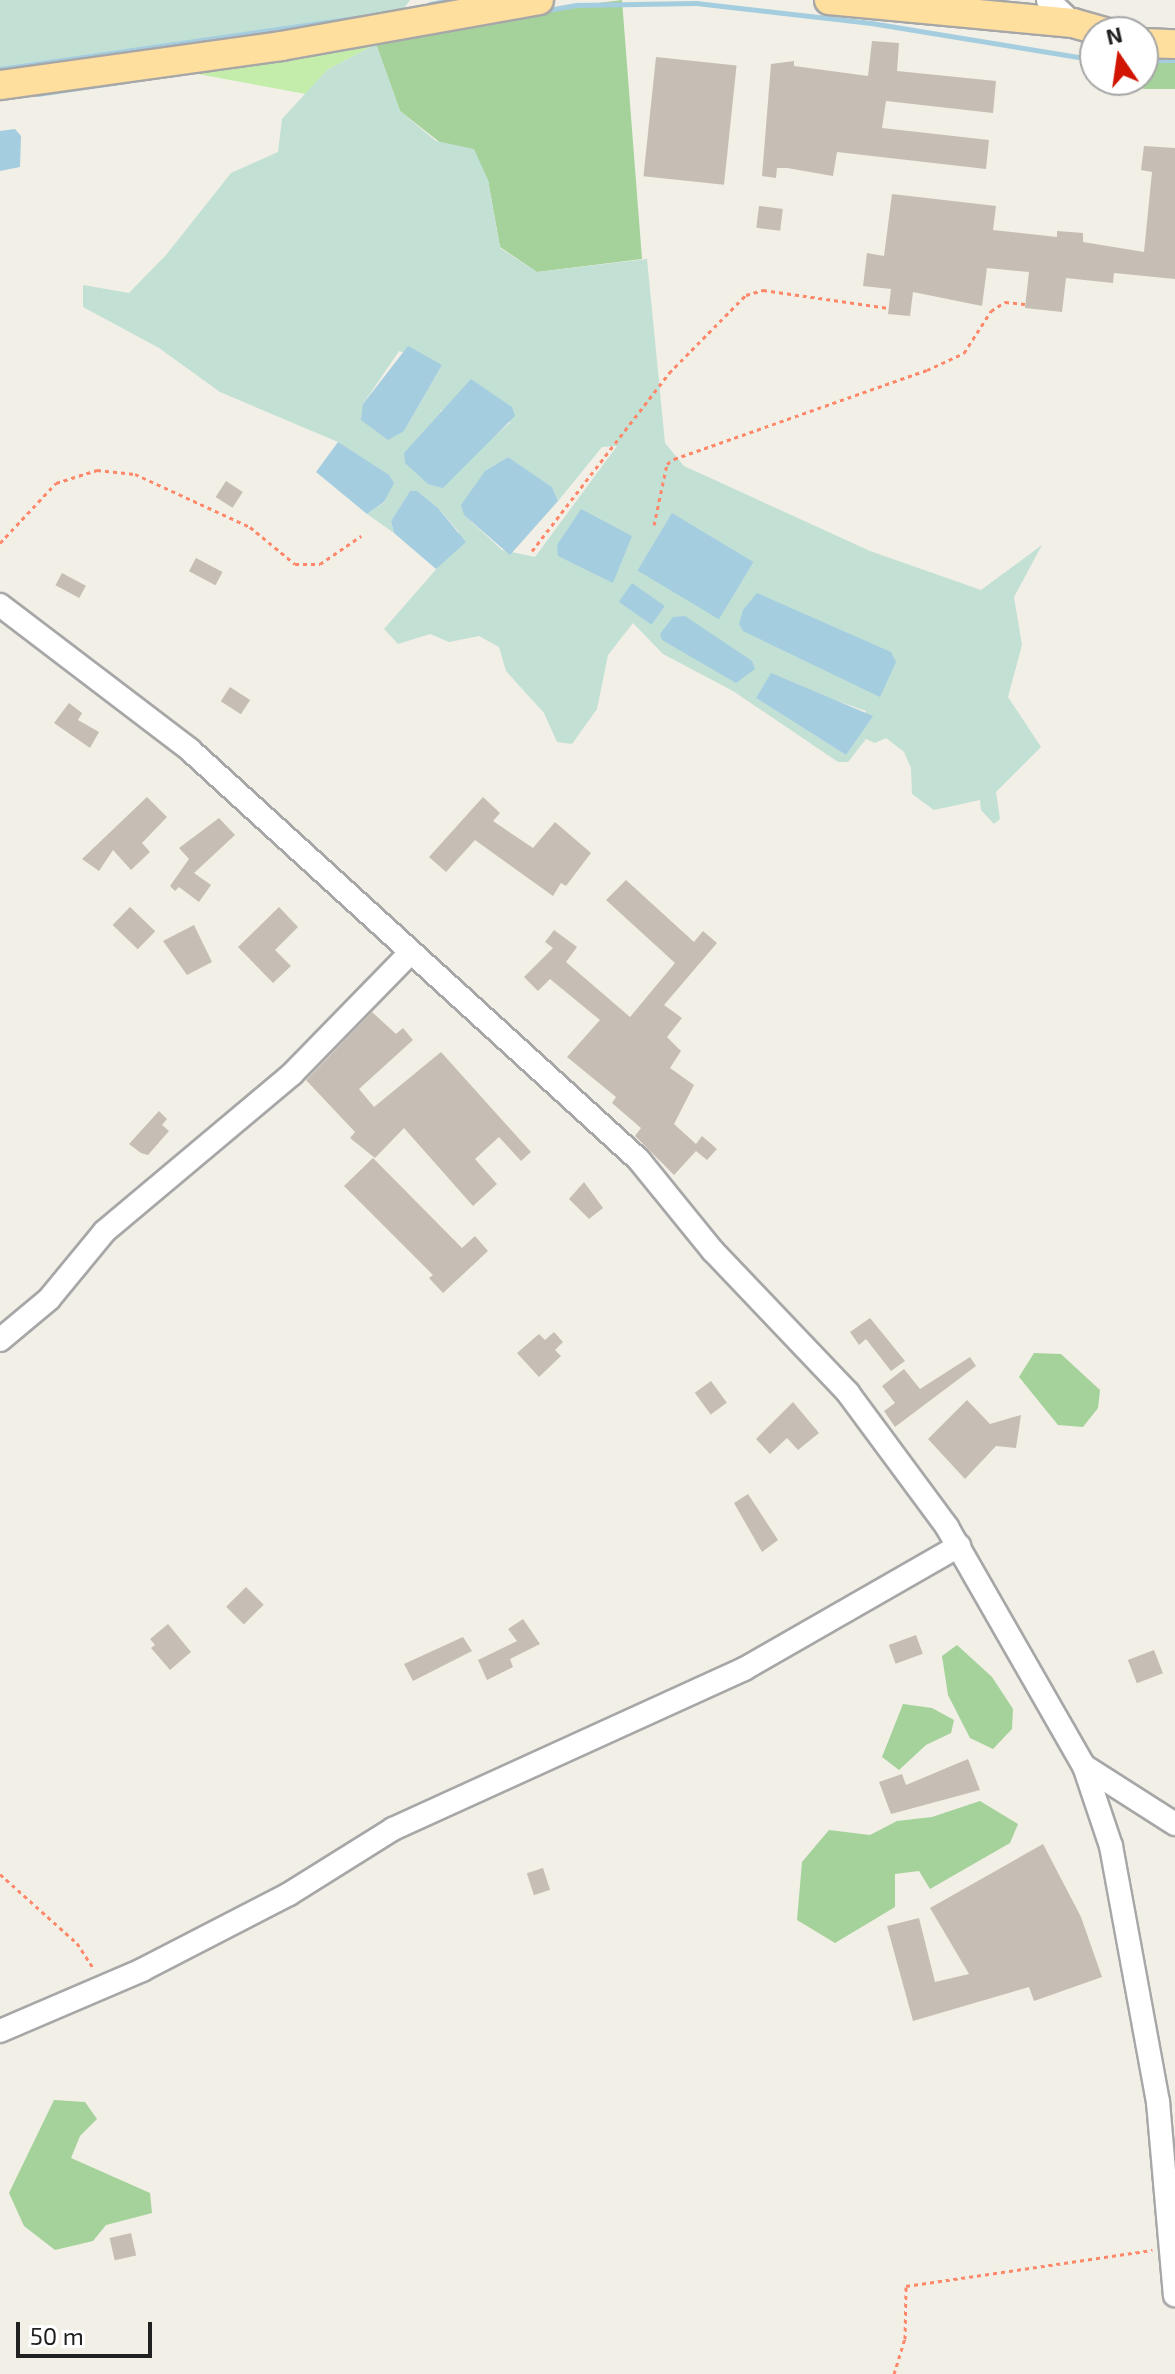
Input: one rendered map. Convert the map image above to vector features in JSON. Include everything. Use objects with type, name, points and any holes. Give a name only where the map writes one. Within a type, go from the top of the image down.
[{"type":"main road","points":[[0,85],[281,46],[539,0]]},
{"type":"main road","points":[[829,0],[1079,25]]},
{"type":"street","points":[[1048,0],[1073,23]]},
{"type":"street","points":[[0,605],[190,750],[639,1160],[713,1251],[848,1393],[959,1546],[1084,1766],[1111,1846],[1135,1955],[1158,2102],[1175,2295]]},
{"type":"street","points":[[0,1340],[49,1299],[105,1231],[292,1074],[411,952]]},
{"type":"street","points":[[0,2031],[104,1986],[289,1894],[393,1829],[744,1669],[959,1546]]},
{"type":"street","points":[[1084,1766],[1175,1824]]},
{"type":"path","points":[[532,551],[631,419],[746,295],[763,290],[889,308]]},
{"type":"path","points":[[654,525],[667,464],[674,459],[927,370],[964,353],[991,311],[1005,302],[1025,304]]},
{"type":"path","points":[[0,543],[56,483],[97,470],[135,474],[250,527],[295,564],[320,564],[361,536]]},
{"type":"path","points":[[0,1874],[77,1943],[104,1986]]},
{"type":"path","points":[[894,2374],[905,2339],[906,2286],[1171,2247]]},
{"type":"green space","points":[[0,0],[410,0],[403,10],[146,55],[0,69]]},
{"type":"green space","points":[[622,0],[642,259],[537,272],[500,247],[488,180],[400,111],[376,44],[460,21]]},
{"type":"green space","points":[[460,21],[376,44],[327,70],[306,94],[176,70]]},
{"type":"green space","points":[[376,44],[400,111],[436,141],[474,149],[488,180],[500,248],[537,272],[647,259],[665,443],[684,466],[870,551],[981,590],[1042,545],[1014,597],[1022,645],[1008,697],[1041,747],[996,792],[1000,819],[994,824],[981,810],[980,800],[934,810],[912,794],[911,768],[904,752],[886,738],[875,743],[866,739],[848,762],[838,762],[733,691],[663,654],[633,623],[608,655],[597,709],[572,744],[557,742],[544,713],[506,671],[499,647],[479,636],[449,642],[430,634],[398,644],[384,629],[446,558],[459,532],[438,508],[417,491],[410,491],[391,521],[394,533],[367,514],[385,502],[358,457],[338,442],[220,392],[159,348],[83,307],[83,285],[129,293],[166,255],[231,173],[278,152],[282,119],[327,70]],"holes":[[[399,351],[442,365],[404,431],[363,404]],[[440,410],[511,422],[473,455]],[[617,446],[535,557],[502,550],[464,515],[485,471],[508,457],[552,487],[558,501],[602,447]],[[826,697],[866,711],[846,755],[756,698]]]},
{"type":"green space","points":[[1159,51],[1175,51],[1175,89],[1159,89]]},
{"type":"green space","points":[[1034,1353],[1061,1354],[1100,1390],[1098,1408],[1083,1427],[1058,1425],[1019,1377]]},
{"type":"green space","points":[[957,1645],[992,1677],[1013,1709],[1012,1729],[993,1749],[970,1738],[948,1695],[942,1656]]},
{"type":"green space","points":[[903,1704],[932,1708],[954,1720],[951,1733],[926,1745],[899,1770],[882,1757]]},
{"type":"green space","points":[[980,1801],[1018,1824],[1010,1843],[930,1889],[919,1871],[895,1874],[895,1907],[835,1943],[797,1920],[802,1862],[829,1830],[870,1835],[897,1821],[932,1817]]},
{"type":"green space","points":[[54,2100],[85,2102],[97,2119],[80,2136],[71,2158],[150,2193],[152,2213],[106,2225],[93,2241],[55,2250],[24,2226],[9,2193]]},
{"type":"water","points":[[15,129],[21,136],[20,167],[0,171],[0,131]]},
{"type":"water","points":[[408,346],[442,365],[404,431],[388,440],[361,420],[363,404]]},
{"type":"water","points":[[471,379],[512,407],[515,416],[443,488],[428,484],[405,463],[404,453]]},
{"type":"water","points":[[338,442],[389,475],[394,483],[384,502],[367,514],[316,472]]},
{"type":"water","points":[[508,457],[552,487],[558,501],[510,555],[464,515],[461,505],[485,471]]},
{"type":"water","points":[[410,491],[417,491],[438,508],[466,542],[436,569],[394,533],[391,521]]},
{"type":"water","points":[[581,509],[632,536],[613,583],[558,556],[557,545]]},
{"type":"water","points":[[672,513],[753,562],[719,619],[637,570]]},
{"type":"water","points":[[632,583],[665,606],[652,625],[619,602]]},
{"type":"water","points":[[757,593],[891,652],[896,662],[880,697],[743,631],[739,624],[743,610]]},
{"type":"water","points":[[685,616],[752,661],[755,669],[736,683],[662,640],[660,634],[673,617]]},
{"type":"water","points":[[771,673],[873,716],[846,755],[756,698]]},
{"type":"building","points":[[872,41],[899,43],[897,71],[996,81],[993,113],[886,101],[882,128],[989,140],[986,169],[837,152],[833,176],[777,168],[776,178],[762,176],[771,64],[794,61],[794,66],[868,76]]},
{"type":"building","points":[[656,57],[737,65],[724,185],[643,176]]},
{"type":"building","points":[[1144,146],[1175,148],[1175,279],[1114,273],[1113,283],[1066,278],[1062,312],[1025,308],[1029,272],[987,268],[982,306],[913,292],[910,316],[888,314],[891,289],[863,286],[867,253],[884,256],[892,194],[996,206],[993,230],[1057,237],[1057,231],[1083,233],[1083,242],[1144,252],[1152,172],[1141,170]]},
{"type":"building","points":[[759,206],[783,209],[780,231],[756,228]]},
{"type":"building","points":[[226,481],[243,492],[232,508],[216,497]]},
{"type":"building","points":[[196,558],[222,572],[215,585],[189,571]]},
{"type":"building","points":[[62,573],[86,586],[79,598],[55,585]]},
{"type":"building","points":[[230,687],[250,700],[241,714],[221,701]]},
{"type":"building","points":[[69,703],[82,713],[78,720],[99,732],[90,748],[54,723]]},
{"type":"building","points":[[147,797],[167,817],[142,843],[150,852],[131,870],[113,850],[99,871],[82,859]]},
{"type":"building","points":[[483,797],[500,813],[493,821],[533,848],[555,822],[591,853],[566,886],[561,883],[553,896],[475,840],[446,872],[429,857]]},
{"type":"building","points":[[219,818],[235,835],[194,873],[211,885],[199,902],[179,887],[175,891],[170,886],[189,859],[179,848]]},
{"type":"building","points":[[626,880],[694,942],[703,931],[717,943],[664,1005],[682,1018],[667,1037],[681,1051],[670,1068],[694,1085],[674,1124],[696,1144],[702,1136],[717,1149],[707,1160],[696,1151],[674,1175],[635,1136],[641,1128],[612,1103],[616,1097],[567,1057],[600,1020],[550,979],[538,991],[524,977],[553,948],[545,942],[554,930],[577,947],[566,962],[630,1017],[675,963],[606,900]]},
{"type":"building","points":[[130,907],[155,931],[138,949],[113,925]]},
{"type":"building","points":[[279,907],[298,927],[275,950],[291,966],[273,983],[238,947]]},
{"type":"building","points":[[194,925],[212,962],[187,975],[163,941]]},
{"type":"building","points":[[372,1012],[396,1034],[403,1028],[413,1040],[359,1089],[374,1107],[441,1052],[531,1152],[521,1161],[499,1137],[475,1159],[497,1184],[473,1206],[404,1128],[375,1158],[350,1138],[355,1132],[306,1080]]},
{"type":"building","points":[[159,1111],[167,1119],[162,1125],[169,1131],[148,1155],[141,1153],[129,1144]]},
{"type":"building","points":[[373,1158],[462,1248],[475,1236],[488,1251],[443,1293],[429,1278],[433,1275],[344,1186]]},
{"type":"building","points":[[584,1182],[603,1208],[589,1219],[569,1199]]},
{"type":"building","points":[[870,1318],[905,1361],[891,1371],[866,1339],[859,1345],[850,1332]]},
{"type":"building","points":[[554,1332],[563,1342],[555,1350],[561,1356],[539,1377],[517,1353],[539,1334],[545,1340]]},
{"type":"building","points":[[970,1357],[976,1366],[895,1427],[884,1411],[895,1403],[882,1386],[904,1369],[920,1389]]},
{"type":"building","points":[[711,1381],[727,1403],[711,1415],[695,1393]]},
{"type":"building","points":[[967,1400],[990,1424],[1021,1415],[1016,1448],[996,1446],[965,1479],[928,1439]]},
{"type":"building","points":[[793,1402],[819,1433],[798,1450],[787,1438],[770,1454],[756,1439]]},
{"type":"building","points":[[748,1494],[778,1540],[762,1552],[734,1503]]},
{"type":"building","points":[[246,1587],[264,1605],[244,1624],[226,1607]]},
{"type":"building","points":[[523,1619],[540,1644],[510,1659],[513,1667],[487,1680],[478,1660],[517,1641],[508,1629]]},
{"type":"building","points":[[168,1624],[191,1652],[170,1670],[151,1648],[155,1645],[150,1639]]},
{"type":"building","points":[[916,1635],[923,1654],[896,1664],[889,1645]]},
{"type":"building","points":[[463,1637],[472,1651],[413,1681],[404,1664]]},
{"type":"building","points":[[1154,1650],[1163,1673],[1137,1683],[1128,1660]]},
{"type":"building","points":[[968,1759],[980,1790],[891,1814],[879,1782],[902,1774],[906,1785]]},
{"type":"building","points":[[1043,1844],[1081,1917],[1102,1977],[1034,2001],[1029,1987],[913,2021],[887,1926],[919,1918],[935,1982],[969,1974],[930,1908]]},
{"type":"building","points":[[543,1868],[550,1890],[534,1895],[527,1873]]},
{"type":"building","points":[[131,2233],[136,2255],[115,2260],[110,2238]]},
{"type":"waterway","points":[[430,4],[451,0]]},
{"type":"waterway","points":[[542,11],[577,5],[696,3],[871,23],[1078,57]]},
{"type":"waterway","points":[[0,69],[407,10]]},
{"type":"waterway","points":[[1159,60],[1175,60]]},
{"type":"waterway","points":[[37,94],[126,81]]}]
